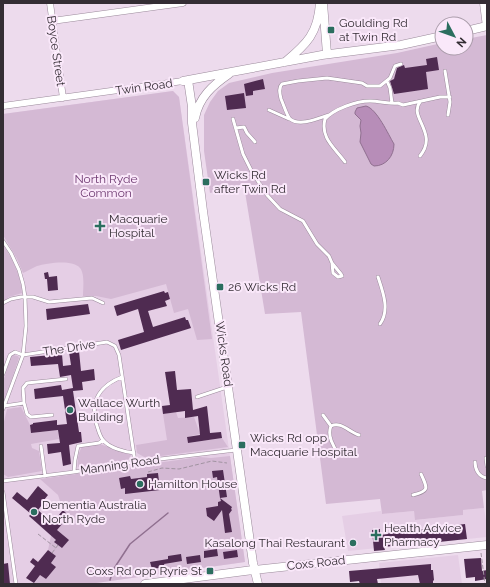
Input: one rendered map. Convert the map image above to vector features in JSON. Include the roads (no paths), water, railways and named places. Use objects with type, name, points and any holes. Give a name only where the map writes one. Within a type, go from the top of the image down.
[{"type":"main road","points":[[323,3],[325,55]]},
{"type":"main road","points":[[319,7],[325,55]]},
{"type":"main road","name":"Twin Road","points":[[284,62],[309,40],[317,25],[319,7]]},
{"type":"main road","points":[[474,29],[487,26]]},
{"type":"main road","name":"Twin Road","points":[[186,81],[284,62],[401,45],[434,38]]},
{"type":"main road","points":[[192,127],[197,109],[206,93],[232,72]]},
{"type":"main road","name":"Wicks Road","points":[[186,81],[192,107],[192,127],[258,584]]},
{"type":"main road","name":"Coxs Road","points":[[145,584],[192,581],[255,570],[484,548]]},
{"type":"street","name":"Boyce Street","points":[[50,3],[63,98]]},
{"type":"street","points":[[52,21],[183,3]]},
{"type":"street","points":[[483,3],[487,26]]},
{"type":"street","name":"Twin Road","points":[[3,106],[186,81]]},
{"type":"lane","points":[[291,120],[288,118],[280,96],[279,88],[282,84],[298,80],[327,78],[362,83],[371,86],[380,86],[386,81],[395,66],[401,64]]},
{"type":"lane","points":[[445,71],[450,97],[448,115]]},
{"type":"lane","points":[[386,81],[390,88],[392,103]]},
{"type":"lane","points":[[269,110],[291,120],[305,121],[329,115],[343,108],[367,101],[403,105],[450,97]]},
{"type":"lane","points":[[420,102],[417,106],[417,115],[423,123],[426,139],[425,147],[420,156]]},
{"type":"lane","points":[[329,115],[325,120],[323,131],[345,162]]},
{"type":"lane","points":[[233,119],[241,148],[249,167],[267,195],[280,209],[303,221],[317,244],[329,256],[332,263],[342,276],[338,277],[333,273],[332,263]]},
{"type":"lane","points":[[236,128],[244,127],[255,142]]},
{"type":"lane","points":[[3,241],[11,253],[19,270],[26,297],[26,326],[23,355],[3,408]]},
{"type":"lane","points":[[378,276],[385,302],[384,318],[380,324]]},
{"type":"lane","points":[[3,303],[16,298],[26,297],[34,297],[49,302],[92,298],[103,303]]},
{"type":"lane","name":"The Drive","points":[[3,374],[10,355],[15,352],[23,355],[107,342],[115,346],[119,355],[135,462]]},
{"type":"lane","points":[[122,377],[110,383],[98,396],[94,404],[95,419],[98,431],[108,445],[126,452],[134,453]]},
{"type":"lane","points":[[52,415],[31,417],[27,414],[24,403],[23,388],[27,383],[66,379]]},
{"type":"lane","points":[[197,397],[229,387]]},
{"type":"lane","points":[[3,408],[24,403]]},
{"type":"lane","points":[[323,415],[330,426],[329,433],[339,454]]},
{"type":"lane","points":[[330,426],[338,425],[359,435]]},
{"type":"lane","points":[[74,472],[78,446],[103,440]]},
{"type":"lane","points":[[41,446],[44,476]]},
{"type":"lane","name":"Manning Road","points":[[3,481],[74,472],[135,462],[238,450]]},
{"type":"lane","points":[[486,458],[487,466]]},
{"type":"lane","points":[[475,462],[476,470],[480,475],[487,478]]},
{"type":"lane","points":[[413,495],[422,493],[425,490],[426,485],[421,474]]},
{"type":"lane","points":[[3,492],[16,584]]},
{"type":"waterway","points":[[110,580],[113,570],[130,544],[168,513]]},
{"type":"place","name":"Goulding Rd at Twin Rd","points":[[331,30]]},
{"type":"place","name":"Wicks Rd after Twin Rd","points":[[206,182]]},
{"type":"place","name":"Macquarie Hospital","points":[[100,226]]},
{"type":"place","name":"26 Wicks Rd","points":[[220,287]]},
{"type":"place","name":"Wallace Wurth Building","points":[[70,410]]},
{"type":"place","name":"Wicks Rd opp Macquarie Hospital","points":[[242,445]]},
{"type":"place","name":"Hamilton House","points":[[140,484]]},
{"type":"place","name":"Dementia Australia North Ryde","points":[[34,512]]},
{"type":"place","name":"Health Advice Pharmacy","points":[[376,535]]},
{"type":"place","name":"Kasalong Thai Restaurant","points":[[353,543]]},
{"type":"place","name":"Coxs Rd opp Ryrie St","points":[[210,571]]},
{"type":"park label","name":"North Ryde Common","points":[[106,186]]}]
